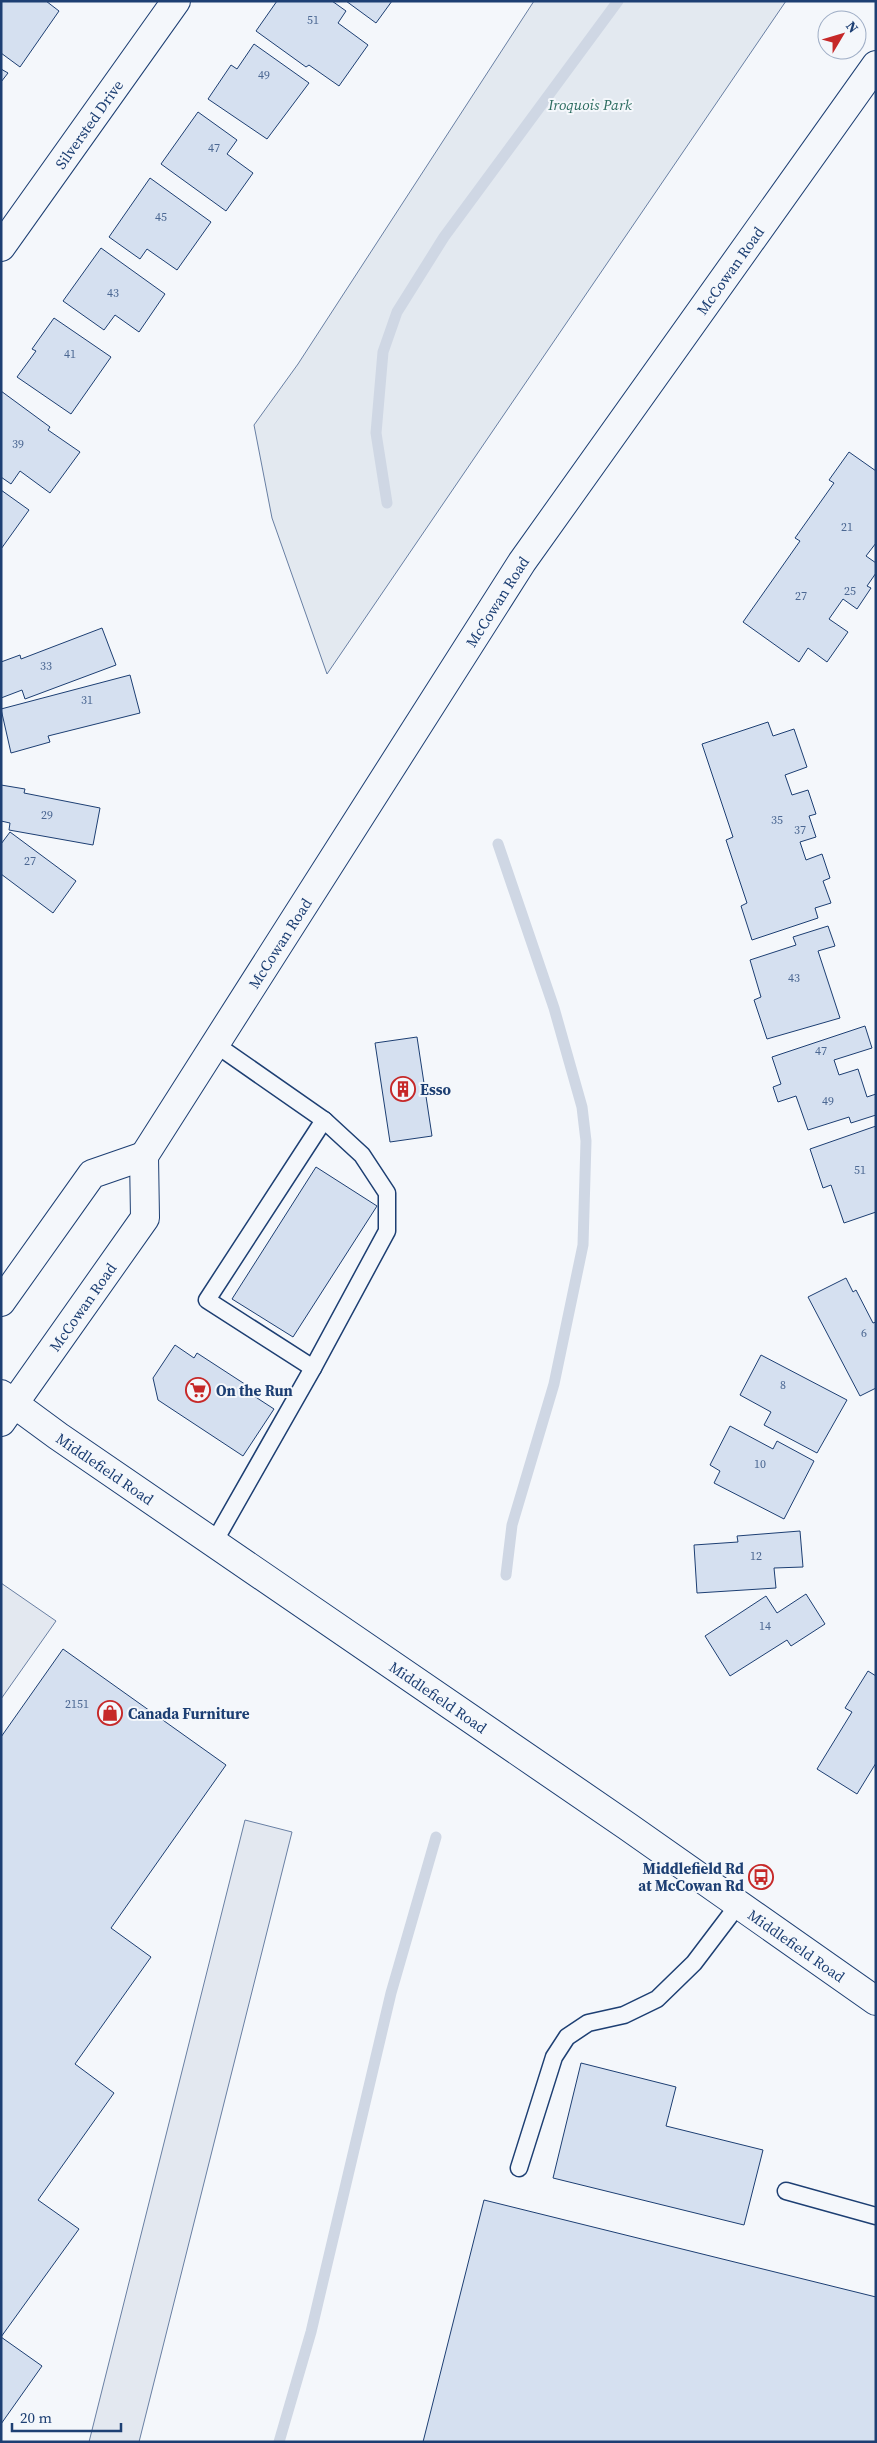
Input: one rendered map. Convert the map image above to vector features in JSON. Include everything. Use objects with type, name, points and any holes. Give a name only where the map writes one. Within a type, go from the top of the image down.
[{"type":"main road","name":"Silversted Drive","points":[[1,247],[176,1]]},
{"type":"main road","name":"McCowan Road","points":[[6,1407],[145,1218],[144,1156],[522,562],[876,65]]},
{"type":"main road","points":[[1,1302],[92,1174],[144,1156]]},
{"type":"main road","name":"Middlefield Road","points":[[6,1407],[213,1544],[876,2001]]},
{"type":"lane","points":[[213,1544],[313,1368],[387,1231],[387,1193],[362,1155],[324,1120],[215,1044]]},
{"type":"lane","points":[[313,1368],[207,1300],[324,1120]]},
{"type":"lane","points":[[519,2168],[554,2057],[567,2038],[588,2023],[624,2015],[657,1998],[694,1963],[738,1905]]},
{"type":"lane","points":[[786,2191],[876,2216]]},
{"type":"green space","name":"Iroquois Park","points":[[534,1],[786,1],[327,674],[272,518],[254,425],[298,364]]},
{"type":"shaded area","points":[[1,1583],[56,1621],[1,1699]]},
{"type":"shaded area","points":[[245,1820],[292,1832],[139,2442],[89,2442]]},
{"type":"building","points":[[1,1],[46,1],[59,11],[20,67],[1,53]]},
{"type":"building","points":[[277,1],[332,1],[346,11],[338,23],[368,45],[339,86],[309,65],[306,67],[256,31]]},
{"type":"building","points":[[346,1],[392,1],[376,23]]},
{"type":"building","points":[[254,44],[309,83],[267,139],[208,99],[231,65],[237,69]]},
{"type":"building","points":[[1,69],[8,73],[1,82]]},
{"type":"building","points":[[198,112],[237,140],[227,154],[253,173],[226,211],[161,164]]},
{"type":"building","points":[[150,178],[211,222],[177,270],[147,249],[140,259],[109,237]]},
{"type":"building","points":[[101,248],[165,294],[139,332],[115,315],[104,330],[63,301]]},
{"type":"building","points":[[54,318],[111,357],[71,414],[17,377],[36,351],[32,349]]},
{"type":"building","points":[[1,391],[50,427],[48,430],[80,452],[50,493],[20,471],[11,484],[1,477]]},
{"type":"building","points":[[849,452],[876,471],[876,543],[866,556],[876,563],[876,573],[867,586],[871,588],[857,609],[843,599],[829,619],[848,632],[827,662],[808,648],[799,662],[743,622],[800,541],[795,538],[834,483],[829,480]]},
{"type":"building","points":[[1,490],[29,510],[1,549]]},
{"type":"building","points":[[102,628],[116,665],[25,699],[22,690],[1,698],[1,662],[20,655],[21,659]]},
{"type":"building","points":[[130,675],[140,713],[48,736],[50,742],[11,753],[1,709]]},
{"type":"building","points":[[768,722],[773,736],[794,729],[807,767],[785,775],[792,795],[808,790],[816,814],[809,816],[816,837],[800,842],[806,860],[822,854],[830,878],[823,881],[831,903],[815,908],[818,918],[752,940],[741,906],[747,903],[726,840],[733,837],[702,744]]},
{"type":"building","points":[[1,785],[25,789],[24,793],[100,808],[93,845],[9,830],[10,823],[1,821]]},
{"type":"building","points":[[10,832],[76,881],[53,913],[1,874],[1,844]]},
{"type":"building","points":[[828,926],[835,946],[818,951],[840,1018],[767,1039],[754,1000],[761,997],[750,960],[796,945],[793,937]]},
{"type":"building","points":[[865,1026],[872,1048],[834,1060],[839,1075],[858,1069],[867,1097],[876,1094],[876,1115],[851,1123],[849,1117],[808,1130],[796,1096],[778,1102],[773,1087],[781,1084],[772,1057]]},
{"type":"building","name":"Esso","points":[[417,1037],[432,1136],[390,1142],[375,1043]]},
{"type":"building","points":[[876,1126],[876,1212],[844,1223],[831,1185],[823,1188],[810,1149]]},
{"type":"building","points":[[316,1167],[377,1206],[293,1337],[232,1299]]},
{"type":"building","points":[[846,1278],[853,1292],[856,1290],[873,1323],[876,1322],[876,1388],[860,1396],[808,1297]]},
{"type":"building","points":[[175,1345],[194,1358],[197,1353],[257,1392],[254,1396],[274,1409],[243,1456],[158,1400],[153,1378]]},
{"type":"building","points":[[761,1355],[847,1400],[817,1453],[764,1425],[771,1412],[740,1395]]},
{"type":"building","points":[[730,1426],[773,1449],[777,1441],[814,1461],[784,1519],[714,1483],[720,1471],[710,1465]]},
{"type":"building","points":[[800,1531],[803,1567],[774,1568],[776,1588],[697,1593],[694,1545],[738,1542],[737,1536]]},
{"type":"building","points":[[806,1594],[825,1624],[791,1646],[787,1640],[730,1676],[705,1636],[766,1596],[777,1613]]},
{"type":"building","points":[[63,1649],[226,1765],[111,1928],[151,1957],[75,2064],[114,2093],[38,2200],[79,2229],[1,2337],[1,1737]]},
{"type":"building","points":[[868,1671],[876,1676],[876,1763],[857,1794],[817,1769],[852,1712],[845,1708]]},
{"type":"building","points":[[581,2063],[676,2087],[666,2126],[763,2150],[744,2225],[553,2178]]},
{"type":"building","points":[[484,2200],[876,2297],[876,2442],[423,2442]]},
{"type":"building","points":[[1,2337],[42,2366],[1,2424]]},
{"type":"waterway","points":[[387,503],[376,433],[383,352],[397,312],[444,237],[618,1]]},
{"type":"waterway","points":[[498,844],[554,1008],[582,1107],[586,1141],[583,1245],[554,1384],[512,1525],[506,1575]]},
{"type":"waterway","points":[[279,2442],[311,2332],[391,1993],[436,1837]]},
{"type":"place","name":"Esso","points":[[403,1089]]},
{"type":"place","name":"On the Run","points":[[198,1390]]},
{"type":"place","name":"Canada Furniture","points":[[110,1713]]},
{"type":"place","name":"Middlefield Rd at McCowan Rd","points":[[761,1877]]}]
